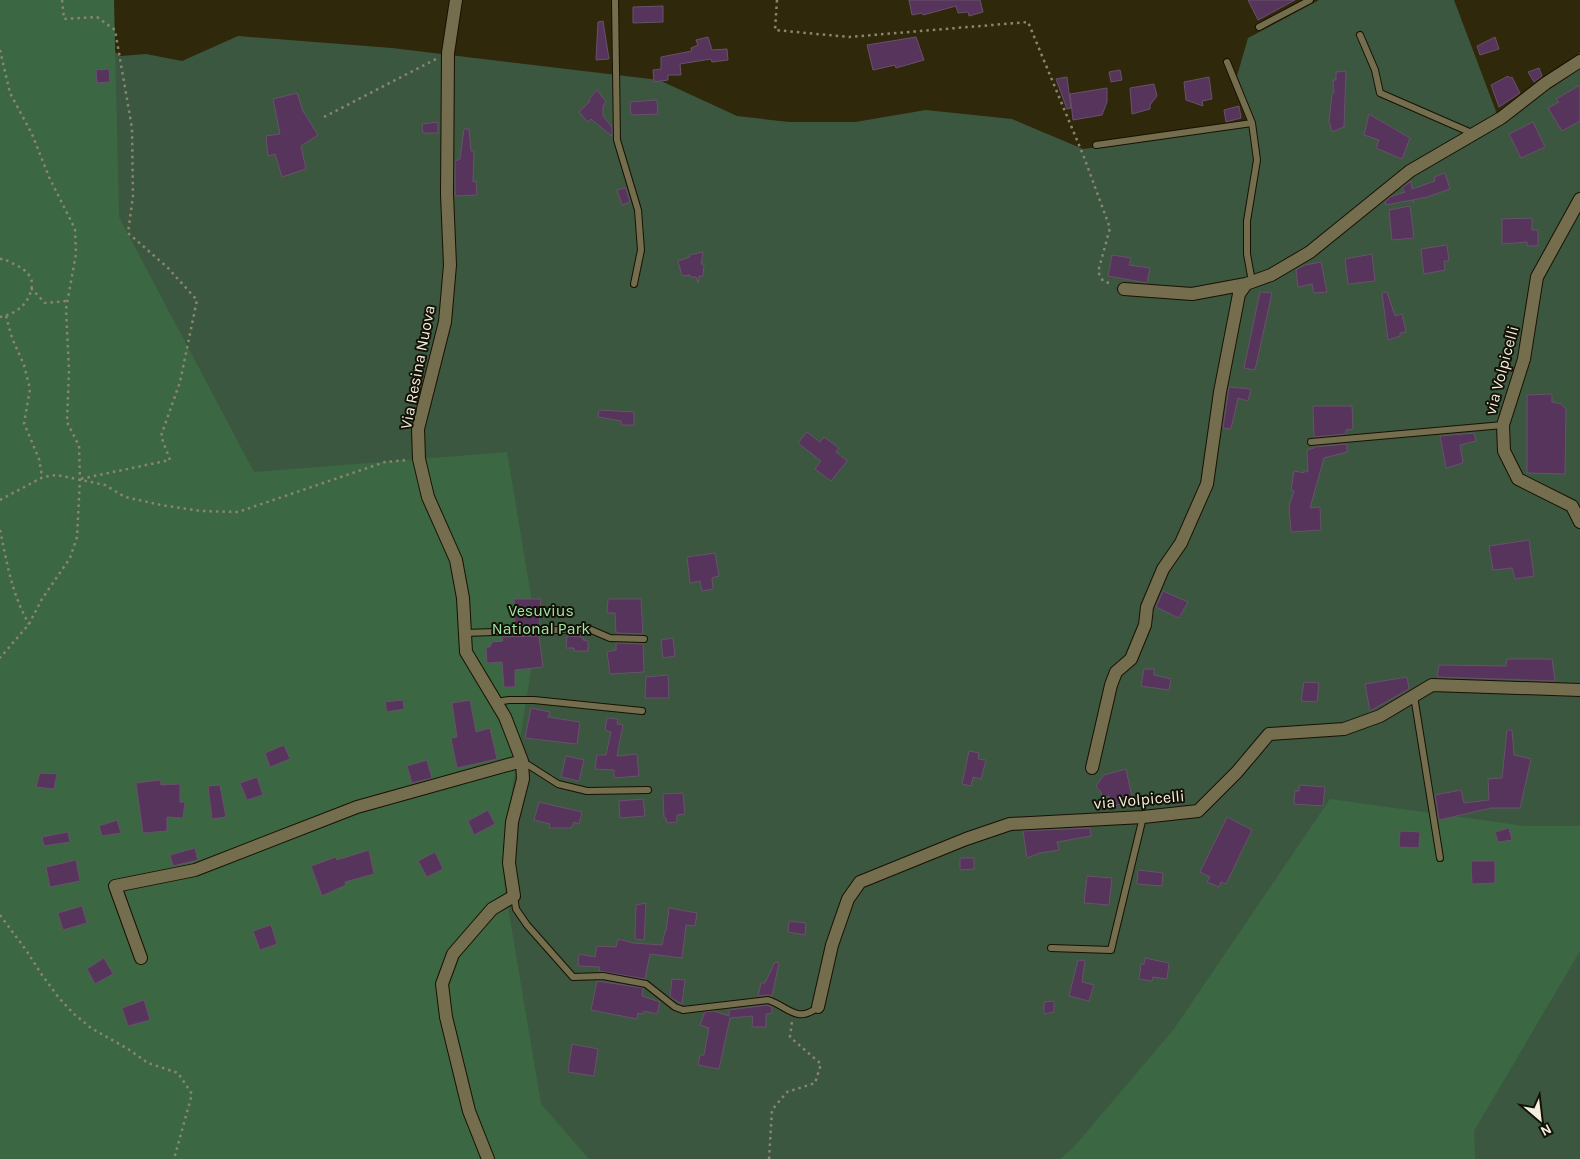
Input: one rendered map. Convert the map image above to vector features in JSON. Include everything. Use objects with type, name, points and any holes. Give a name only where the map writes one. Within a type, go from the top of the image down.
[{"type":"street","name":"Via Resina Nuova","points":[[456,0],[448,53],[447,194],[450,265],[445,322],[418,429],[419,459],[428,497],[456,560],[463,598],[466,652],[505,717],[522,761],[523,779],[512,822],[509,863],[514,896]]},
{"type":"street","points":[[1124,289],[1192,294],[1246,287],[1271,275],[1310,252],[1410,171],[1502,118],[1546,83],[1580,61]]},
{"type":"street","name":"via Volpicelli","points":[[1580,200],[1537,277],[1524,359],[1503,425],[1504,452],[1518,478],[1572,506],[1580,522]]},
{"type":"street","points":[[1092,768],[1111,684],[1116,672],[1131,659],[1145,625],[1147,607],[1163,569],[1181,543],[1207,484],[1220,392],[1246,287]]},
{"type":"street","name":"via Volpicelli","points":[[818,1007],[832,945],[848,899],[860,882],[966,839],[1010,824],[1143,817],[1198,811],[1237,772],[1269,734],[1344,729],[1380,716],[1432,686],[1580,690]]},
{"type":"street","points":[[142,958],[115,886],[195,870],[357,807],[522,761]]},
{"type":"street","points":[[488,1159],[469,1111],[446,1017],[442,984],[453,954],[492,908],[514,896]]},
{"type":"lane","points":[[615,0],[617,140],[638,210],[641,250],[634,284]]},
{"type":"lane","points":[[1259,27],[1310,0]]},
{"type":"lane","points":[[1360,35],[1375,70],[1380,93],[1474,134]]},
{"type":"lane","points":[[1227,62],[1252,123],[1257,160],[1247,221],[1246,287]]},
{"type":"lane","points":[[1096,145],[1252,123]]},
{"type":"lane","points":[[1311,442],[1503,425]]},
{"type":"lane","points":[[464,633],[589,629],[610,638],[644,639]]},
{"type":"lane","points":[[1414,696],[1440,858]]},
{"type":"lane","points":[[495,702],[534,700],[642,711]]},
{"type":"lane","points":[[522,761],[558,784],[587,791],[648,790]]},
{"type":"lane","points":[[1051,948],[1111,950],[1143,817]]},
{"type":"lane","name":"Via Resina Nuova","points":[[514,896],[516,909],[573,977],[604,976],[646,984],[675,1008],[683,1010],[768,1000],[794,1012]]},
{"type":"lane","points":[[794,1012],[801,1015],[809,1014],[818,1007]]},
{"type":"path","points":[[62,0],[64,19],[97,17],[115,30],[132,128],[133,196],[128,233],[167,267],[197,300],[180,382],[161,436],[170,460],[80,479]]},
{"type":"path","points":[[777,0],[775,30],[849,37],[1028,22],[1084,157],[1110,228],[1098,272],[1103,281],[1124,289]]},
{"type":"path","points":[[0,50],[10,93],[32,134],[49,177],[75,229],[76,254],[66,309],[69,370],[67,422],[79,446],[80,479],[77,537],[70,558],[42,599],[29,624],[0,658]]},
{"type":"path","points":[[324,117],[448,53]]},
{"type":"path","points":[[0,259],[4,259],[29,274],[32,282],[26,302],[19,309],[0,317]]},
{"type":"path","points":[[31,288],[45,303],[67,301]]},
{"type":"path","points":[[6,316],[12,338],[24,365],[30,389],[24,423],[39,459],[43,477]]},
{"type":"path","points":[[0,500],[43,477],[57,475],[105,485],[125,497],[161,505],[201,511],[238,512],[385,462],[419,459]]},
{"type":"path","points":[[0,530],[18,606],[29,624]]},
{"type":"path","points":[[0,915],[48,983],[74,1014],[91,1028],[148,1063],[178,1073],[186,1083],[192,1094],[174,1159]]},
{"type":"path","points":[[769,1159],[772,1110],[786,1092],[815,1083],[821,1064],[790,1037],[794,1012]]},
{"type":"green space","name":"Vesuvius National Park","points":[[0,0],[64,19],[121,56],[146,54],[182,61],[238,36],[392,48],[659,80],[737,116],[789,122],[855,122],[926,110],[1012,119],[1083,149],[1256,126],[1237,76],[1248,38],[1319,0],[1454,0],[1497,114],[1580,53],[1580,1159],[0,1159]]},
{"type":"green space","points":[[0,0],[114,0],[119,217],[254,472],[507,452],[537,632],[503,847],[504,883],[541,1104],[589,1159],[0,1159]]},
{"type":"green space","points":[[1330,799],[1525,826],[1580,826],[1580,951],[1474,1131],[1475,1159],[1060,1159],[1073,1148],[1174,1029]]},
{"type":"building","points":[[909,0],[980,0],[983,12],[969,16],[968,12],[958,13],[956,6],[923,15],[922,13],[912,15]]},
{"type":"building","points":[[1248,0],[1295,0],[1258,20]]},
{"type":"building","points":[[663,6],[663,22],[633,23],[633,7]]},
{"type":"building","points":[[603,21],[609,59],[596,60],[598,22]]},
{"type":"building","points":[[708,37],[712,50],[727,49],[728,60],[712,62],[711,59],[680,64],[681,75],[668,75],[668,80],[654,82],[653,70],[661,69],[661,57],[692,51],[691,48],[698,45],[696,40]]},
{"type":"building","points":[[916,37],[924,60],[896,68],[895,65],[873,70],[867,45]]},
{"type":"building","points":[[1495,37],[1499,49],[1480,55],[1477,46]]},
{"type":"building","points":[[1539,68],[1542,76],[1534,82],[1528,72]]},
{"type":"building","points":[[109,69],[110,82],[97,83],[96,70]]},
{"type":"building","points":[[1120,70],[1122,80],[1111,82],[1109,72]]},
{"type":"building","points":[[1346,71],[1344,127],[1332,132],[1329,121],[1332,94],[1334,93],[1333,80],[1336,80],[1336,72]]},
{"type":"building","points":[[1508,76],[1512,77],[1520,93],[1499,107],[1491,85]]},
{"type":"building","points":[[1067,77],[1071,108],[1067,109],[1056,79]]},
{"type":"building","points":[[1209,77],[1212,99],[1202,101],[1203,106],[1186,100],[1184,82]]},
{"type":"building","points":[[1154,84],[1157,96],[1150,105],[1150,109],[1132,114],[1130,88]]},
{"type":"building","points":[[1580,85],[1580,121],[1562,131],[1548,108],[1559,102],[1556,99]]},
{"type":"building","points":[[1107,88],[1107,102],[1102,115],[1073,120],[1070,94]]},
{"type":"building","points":[[597,90],[606,102],[603,106],[603,116],[612,127],[612,136],[591,119],[588,122],[579,112],[590,101],[589,99]]},
{"type":"building","points":[[297,93],[303,111],[318,135],[301,146],[306,169],[282,177],[275,154],[268,156],[266,136],[280,134],[273,99]]},
{"type":"building","points":[[657,100],[658,114],[631,115],[630,102]]},
{"type":"building","points":[[1239,106],[1241,118],[1226,122],[1224,110]]},
{"type":"building","points":[[1369,114],[1410,138],[1402,159],[1376,148],[1379,140],[1364,135]]},
{"type":"building","points":[[438,122],[438,133],[423,133],[422,124]]},
{"type":"building","points":[[1533,122],[1545,147],[1521,158],[1509,134]]},
{"type":"building","points":[[464,129],[469,129],[471,151],[474,151],[473,182],[476,181],[477,195],[455,196],[455,161],[460,159]]},
{"type":"building","points":[[1445,173],[1450,189],[1413,200],[1414,203],[1412,200],[1386,205],[1385,202],[1390,197],[1405,192],[1402,188],[1411,181],[1412,189],[1435,181],[1434,177]]},
{"type":"building","points":[[626,188],[630,202],[622,205],[617,190]]},
{"type":"building","points":[[1410,206],[1414,238],[1392,240],[1389,210]]},
{"type":"building","points":[[1532,218],[1532,230],[1538,230],[1538,246],[1527,246],[1527,242],[1502,244],[1502,219]]},
{"type":"building","points":[[1447,245],[1449,261],[1444,261],[1445,270],[1424,274],[1421,249]]},
{"type":"building","points":[[703,252],[701,264],[704,264],[703,276],[699,276],[698,283],[696,277],[690,277],[690,275],[682,276],[678,261],[690,257],[689,255]]},
{"type":"building","points":[[1372,254],[1375,281],[1348,284],[1345,259]]},
{"type":"building","points":[[1112,255],[1131,258],[1129,265],[1150,268],[1147,283],[1108,276]]},
{"type":"building","points":[[1321,262],[1327,292],[1314,293],[1312,284],[1298,287],[1296,270],[1305,265]]},
{"type":"building","points":[[1260,292],[1272,293],[1255,370],[1244,368]]},
{"type":"building","points":[[1387,292],[1395,316],[1402,314],[1406,332],[1400,333],[1400,336],[1388,340],[1382,293]]},
{"type":"building","points":[[1229,387],[1251,389],[1248,401],[1238,398],[1231,429],[1223,428]]},
{"type":"building","points":[[1552,394],[1552,402],[1561,404],[1566,409],[1565,474],[1527,473],[1527,395]]},
{"type":"building","points":[[1313,406],[1352,406],[1353,429],[1346,430],[1346,434],[1314,437]]},
{"type":"building","points":[[599,410],[634,412],[634,425],[621,425],[621,421],[598,417]]},
{"type":"building","points":[[807,432],[820,442],[824,437],[839,448],[836,452],[847,461],[831,481],[815,469],[821,461],[798,443]]},
{"type":"building","points":[[1474,433],[1476,441],[1460,445],[1463,463],[1446,468],[1440,436]]},
{"type":"building","points":[[1347,444],[1347,452],[1324,458],[1310,508],[1320,507],[1321,530],[1291,532],[1289,506],[1294,491],[1291,490],[1294,471],[1304,473],[1304,470],[1308,472],[1307,450],[1314,447]]},
{"type":"building","points":[[1529,540],[1534,576],[1515,579],[1512,568],[1493,570],[1489,546]]},
{"type":"building","points":[[715,553],[719,576],[712,578],[713,589],[702,591],[700,581],[690,583],[687,557]]},
{"type":"building","points":[[1163,591],[1188,602],[1179,618],[1156,607]]},
{"type":"building","points":[[514,599],[541,599],[539,626],[515,626]]},
{"type":"building","points":[[608,599],[641,599],[643,634],[616,633],[615,613],[607,613]]},
{"type":"building","points":[[539,636],[543,667],[515,670],[515,687],[504,687],[502,662],[487,663],[486,647],[490,647],[492,642],[503,641],[502,637]]},
{"type":"building","points":[[567,636],[583,637],[583,640],[588,641],[588,651],[574,651],[574,648],[566,648]]},
{"type":"building","points":[[673,638],[675,656],[663,658],[661,640]]},
{"type":"building","points":[[616,643],[643,644],[644,672],[610,674],[607,652],[616,650]]},
{"type":"building","points":[[1507,659],[1552,659],[1555,681],[1437,677],[1439,665],[1506,666]]},
{"type":"building","points":[[1144,669],[1154,669],[1154,675],[1171,679],[1169,690],[1141,686]]},
{"type":"building","points":[[668,675],[669,698],[645,698],[646,677]]},
{"type":"building","points":[[1407,677],[1409,689],[1370,711],[1365,684]]},
{"type":"building","points":[[1304,682],[1319,683],[1317,702],[1301,701]]},
{"type":"building","points":[[403,700],[404,709],[387,712],[385,702]]},
{"type":"building","points":[[470,700],[476,732],[490,728],[497,759],[457,768],[451,738],[457,737],[452,703]]},
{"type":"building","points":[[531,708],[550,712],[548,717],[580,722],[577,744],[525,738]]},
{"type":"building","points":[[607,718],[618,719],[617,724],[623,725],[617,756],[637,754],[639,776],[614,778],[614,770],[595,769],[597,755],[606,755],[611,732],[605,730]]},
{"type":"building","points":[[1507,730],[1512,730],[1514,755],[1531,759],[1520,808],[1491,808],[1439,820],[1435,795],[1461,790],[1464,803],[1489,800],[1488,779],[1502,778]]},
{"type":"building","points":[[284,745],[290,759],[270,767],[265,753]]},
{"type":"building","points":[[969,751],[979,753],[978,759],[986,760],[981,779],[973,777],[971,786],[962,784]]},
{"type":"building","points":[[566,756],[584,760],[579,781],[561,777]]},
{"type":"building","points":[[427,760],[432,778],[412,783],[407,766]]},
{"type":"building","points":[[1126,769],[1133,802],[1110,806],[1109,796],[1102,798],[1101,792],[1096,786],[1104,775]]},
{"type":"building","points":[[40,773],[57,774],[54,789],[36,787]]},
{"type":"building","points":[[257,777],[263,795],[247,800],[240,783]]},
{"type":"building","points":[[160,780],[161,785],[180,784],[180,802],[185,802],[183,818],[167,817],[167,831],[143,833],[136,783]]},
{"type":"building","points":[[220,785],[226,817],[212,819],[208,786]]},
{"type":"building","points":[[1299,785],[1325,787],[1323,806],[1294,804],[1295,791],[1299,791]]},
{"type":"building","points":[[683,793],[685,814],[677,815],[677,822],[667,823],[666,818],[664,818],[663,794]]},
{"type":"building","points":[[643,799],[645,816],[620,818],[619,801]]},
{"type":"building","points":[[539,802],[582,812],[579,824],[574,822],[571,828],[549,828],[550,824],[534,820]]},
{"type":"building","points":[[488,810],[495,824],[474,835],[468,821]]},
{"type":"building","points":[[1227,817],[1252,830],[1226,884],[1221,882],[1219,887],[1207,882],[1210,877],[1200,872]]},
{"type":"building","points":[[117,820],[121,833],[102,836],[99,826]]},
{"type":"building","points":[[1090,828],[1091,836],[1057,842],[1059,850],[1040,853],[1027,858],[1023,831]]},
{"type":"building","points":[[1509,828],[1512,840],[1498,842],[1495,832]]},
{"type":"building","points":[[1400,831],[1420,832],[1419,848],[1399,847]]},
{"type":"building","points":[[68,832],[70,842],[44,846],[42,837]]},
{"type":"building","points":[[195,848],[198,860],[173,866],[170,855]]},
{"type":"building","points":[[369,850],[374,874],[345,882],[346,885],[322,896],[311,866],[336,857],[337,860]]},
{"type":"building","points":[[435,852],[443,869],[427,877],[418,861]]},
{"type":"building","points":[[960,858],[974,858],[974,869],[960,870]]},
{"type":"building","points":[[76,860],[80,881],[50,887],[46,867]]},
{"type":"building","points":[[1471,861],[1495,861],[1495,883],[1472,884]]},
{"type":"building","points":[[1138,870],[1163,873],[1162,886],[1137,884]]},
{"type":"building","points":[[1087,876],[1112,878],[1109,905],[1084,903]]},
{"type":"building","points":[[646,903],[644,940],[635,939],[636,905]]},
{"type":"building","points":[[82,906],[87,923],[63,930],[58,913]]},
{"type":"building","points":[[669,908],[697,913],[695,926],[686,925],[682,958],[650,954],[645,979],[599,971],[600,967],[578,966],[579,954],[595,957],[597,946],[616,947],[618,939],[633,943],[662,945]]},
{"type":"building","points":[[789,921],[806,923],[805,935],[788,932]]},
{"type":"building","points":[[271,925],[277,944],[260,950],[253,931]]},
{"type":"building","points":[[104,958],[113,974],[95,984],[87,969]]},
{"type":"building","points":[[1145,958],[1169,963],[1167,979],[1153,977],[1152,981],[1139,979],[1141,964],[1144,964]]},
{"type":"building","points":[[1078,960],[1085,961],[1082,982],[1094,985],[1089,1001],[1069,996]]},
{"type":"building","points":[[775,962],[779,963],[772,996],[758,996],[761,983],[765,983]]},
{"type":"building","points":[[672,979],[685,980],[682,1004],[670,997]]},
{"type":"building","points":[[597,981],[643,988],[642,996],[660,1002],[657,1014],[644,1011],[643,1014],[638,1013],[637,1019],[591,1010]]},
{"type":"building","points":[[144,1000],[150,1020],[128,1026],[122,1008]]},
{"type":"building","points":[[1054,1001],[1054,1012],[1044,1014],[1044,1002]]},
{"type":"building","points":[[767,1005],[772,1007],[772,1013],[766,1014],[766,1027],[752,1027],[753,1016],[730,1018],[719,1069],[698,1065],[700,1055],[704,1055],[709,1028],[700,1025],[705,1012],[714,1011],[729,1016],[729,1010]]},
{"type":"building","points":[[572,1044],[598,1049],[594,1076],[568,1072]]}]
